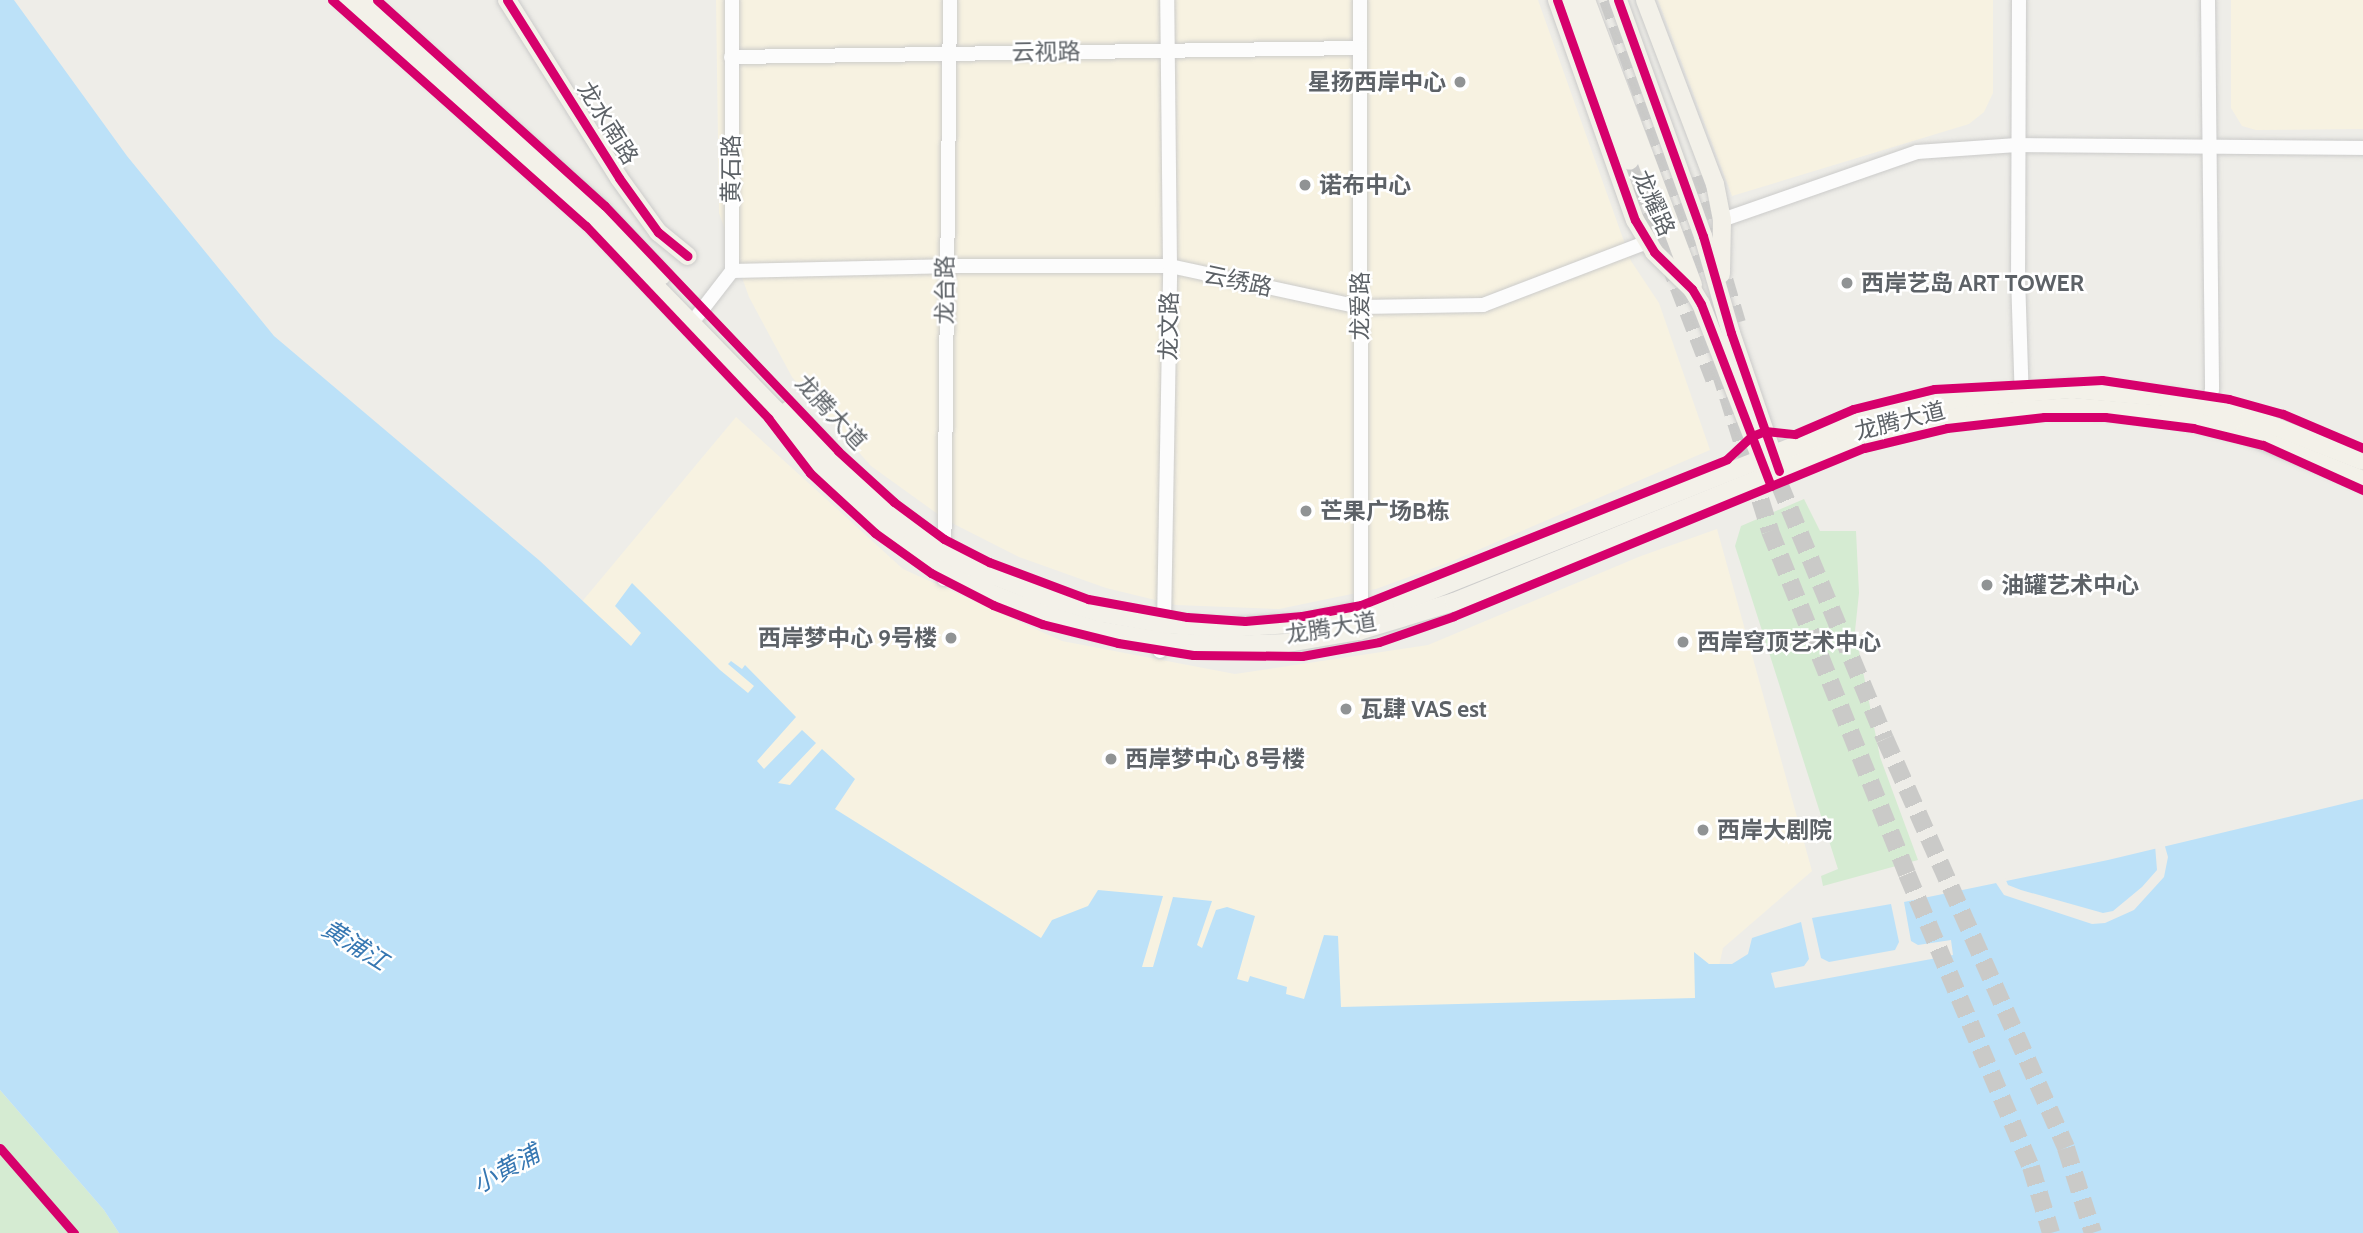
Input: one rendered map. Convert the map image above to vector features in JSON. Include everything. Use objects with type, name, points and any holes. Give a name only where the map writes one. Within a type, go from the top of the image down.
[{"type":"main road","name":"龙腾大道","points":[[345,0],[590,219],[944,566],[972,567],[1162,639],[1235,645],[1286,643],[1383,625],[1454,602],[1770,469]]},
{"type":"main road","name":"龙腾大道","points":[[365,0],[600,209],[695,319]]},
{"type":"main road","name":"龙水南路","points":[[507,0],[619,178],[658,232],[688,256]]},
{"type":"main road","name":"龙耀路","points":[[1557,0],[1635,220],[1647,242],[1692,289],[1701,304]]},
{"type":"main road","points":[[1571,0],[1630,161]]},
{"type":"main road","name":"龙耀路","points":[[1586,0],[1676,246],[1770,469]]},
{"type":"main road","name":"龙耀路","points":[[1618,0],[1703,236],[1770,469]]},
{"type":"main road","points":[[1630,0],[1694,177]]},
{"type":"main road","name":"龙耀路","points":[[1645,0],[1715,184],[1722,220],[1720,272],[1731,333]]},
{"type":"main road","name":"龙腾大道","points":[[1162,639],[1308,623],[1361,613],[1847,443],[1912,425],[2114,391],[2209,406],[2292,432],[2363,461]]},
{"type":"main road","name":"龙腾大道","points":[[2023,407],[2113,408],[2194,420],[2278,444],[2363,480]]},
{"type":"street","name":"黄石路","points":[[732,0],[732,271]]},
{"type":"street","name":"龙台路","points":[[944,566],[945,266],[950,0]]},
{"type":"street","name":"龙文路","points":[[1162,639],[1170,267],[1167,0]]},
{"type":"street","name":"龙爱路","points":[[1360,0],[1361,613]]},
{"type":"street","points":[[2019,0],[2017,145],[2023,407]]},
{"type":"street","points":[[2208,0],[2209,406]]},
{"type":"street","name":"云视路","points":[[732,57],[1360,48]]},
{"type":"street","points":[[1722,220],[1917,152],[2017,145],[2363,148]]},
{"type":"street","name":"云绣路","points":[[732,271],[945,266],[1170,267],[1360,307],[1483,305],[1647,242]]},
{"type":"street","points":[[695,319],[732,271]]},
{"type":"shaded area","points":[[716,0],[1538,0],[1631,261],[1659,303],[1710,450],[1450,562],[1376,589],[1279,609],[1176,605],[1106,588],[1019,557],[946,520],[871,466],[792,377],[749,297],[719,213]]},
{"type":"shaded area","points":[[1658,0],[1993,0],[1993,93],[1984,112],[1969,124],[1732,196]]},
{"type":"shaded area","points":[[2231,0],[2363,0],[2363,129],[2256,130],[2242,126],[2231,108]]},
{"type":"shaded area","points":[[736,417],[903,569],[1062,641],[1235,674],[1428,645],[1641,556],[1717,529],[1812,871],[1723,948],[1709,1012],[1328,1025],[1047,962],[813,816],[565,622]]},
{"type":"green space","points":[[1804,499],[1820,531],[1856,531],[1859,593],[1855,631],[1880,757],[1918,860],[1823,886],[1821,876],[1838,869],[1735,546],[1741,526]]},
{"type":"green space","points":[[0,1090],[104,1210],[119,1233],[0,1233]]},
{"type":"water","points":[[0,0],[14,0],[127,156],[274,336],[540,561],[631,646],[641,633],[615,606],[632,583],[720,670],[748,693],[754,686],[728,664],[731,661],[742,669],[745,665],[796,717],[757,761],[764,769],[802,730],[816,743],[778,783],[790,785],[822,749],[855,779],[835,809],[1041,938],[1052,920],[1088,906],[1098,890],[1163,896],[1142,967],[1153,967],[1173,897],[1212,901],[1197,945],[1202,948],[1216,910],[1227,907],[1255,916],[1237,979],[1248,982],[1250,976],[1287,987],[1286,994],[1304,999],[1324,935],[1338,936],[1341,1007],[1695,998],[1694,952],[1709,964],[1732,964],[1748,954],[1752,938],[1801,922],[1809,959],[1804,966],[1771,973],[1775,988],[1953,955],[1951,940],[1918,945],[1911,941],[1904,902],[2108,860],[2363,799],[2363,1233],[119,1233],[104,1210],[0,1090]]},
{"type":"water","points":[[1891,904],[1899,942],[1895,950],[1829,962],[1821,958],[1812,918]]},
{"type":"pier","points":[[2164,843],[2168,857],[2164,877],[2134,910],[2105,923],[2092,924],[2004,895],[1994,880],[2005,878],[2008,885],[2021,890],[2103,913],[2113,911],[2142,887],[2157,870],[2155,845]]},
{"type":"tunnel","points":[[1608,0],[1707,276]]},
{"type":"tunnel","points":[[1630,161],[1717,386]]},
{"type":"tunnel","points":[[1694,177],[1737,323]]},
{"type":"tunnel","points":[[1720,371],[1770,531],[1907,874],[2031,1167],[2051,1233]]},
{"type":"tunnel","points":[[1769,459],[1885,739],[2066,1148],[2093,1233]]},
{"type":"cycle path","points":[[332,0],[586,226],[768,418],[810,473],[875,533],[931,573],[993,605],[1042,624],[1118,643],[1193,655],[1302,656],[1379,642],[1454,616],[1864,448],[1947,428],[2044,417],[2105,417],[2193,428],[2263,445],[2363,490]]},
{"type":"cycle path","points":[[377,0],[605,206],[838,451],[894,502],[944,539],[989,562],[1088,599],[1187,617],[1245,621],[1302,616],[1361,605],[1727,459],[1752,436],[1765,431],[1795,434],[1853,409],[1934,389],[2102,380],[2229,399],[2283,414],[2363,448]]},
{"type":"cycle path","points":[[507,0],[619,178],[658,232],[688,256]]},
{"type":"cycle path","points":[[1557,0],[1635,220],[1654,252],[1692,289],[1701,304],[1771,486]]},
{"type":"cycle path","points":[[1618,0],[1703,236],[1731,333],[1779,471]]},
{"type":"cycle path","points":[[0,1148],[74,1233]]},
{"type":"place","name":"星扬西岸中心","points":[[1460,82]]},
{"type":"place","name":"诺布中心","points":[[1305,185]]},
{"type":"place","name":"西岸艺岛 ART TOWER","points":[[1847,283]]},
{"type":"place","name":"芒果广场B栋","points":[[1306,511]]},
{"type":"place","name":"油罐艺术中心","points":[[1987,585]]},
{"type":"place","name":"西岸梦中心 9号楼","points":[[951,638]]},
{"type":"place","name":"西岸穹顶艺术中心","points":[[1683,642]]},
{"type":"place","name":"瓦肆 VAS est","points":[[1346,709]]},
{"type":"place","name":"西岸梦中心 8号楼","points":[[1111,759]]},
{"type":"place","name":"西岸大剧院","points":[[1703,830]]},
{"type":"water label","name":"黄浦江","points":[[355,945]]},
{"type":"water label","name":"小黄浦","points":[[506,1169]]}]
